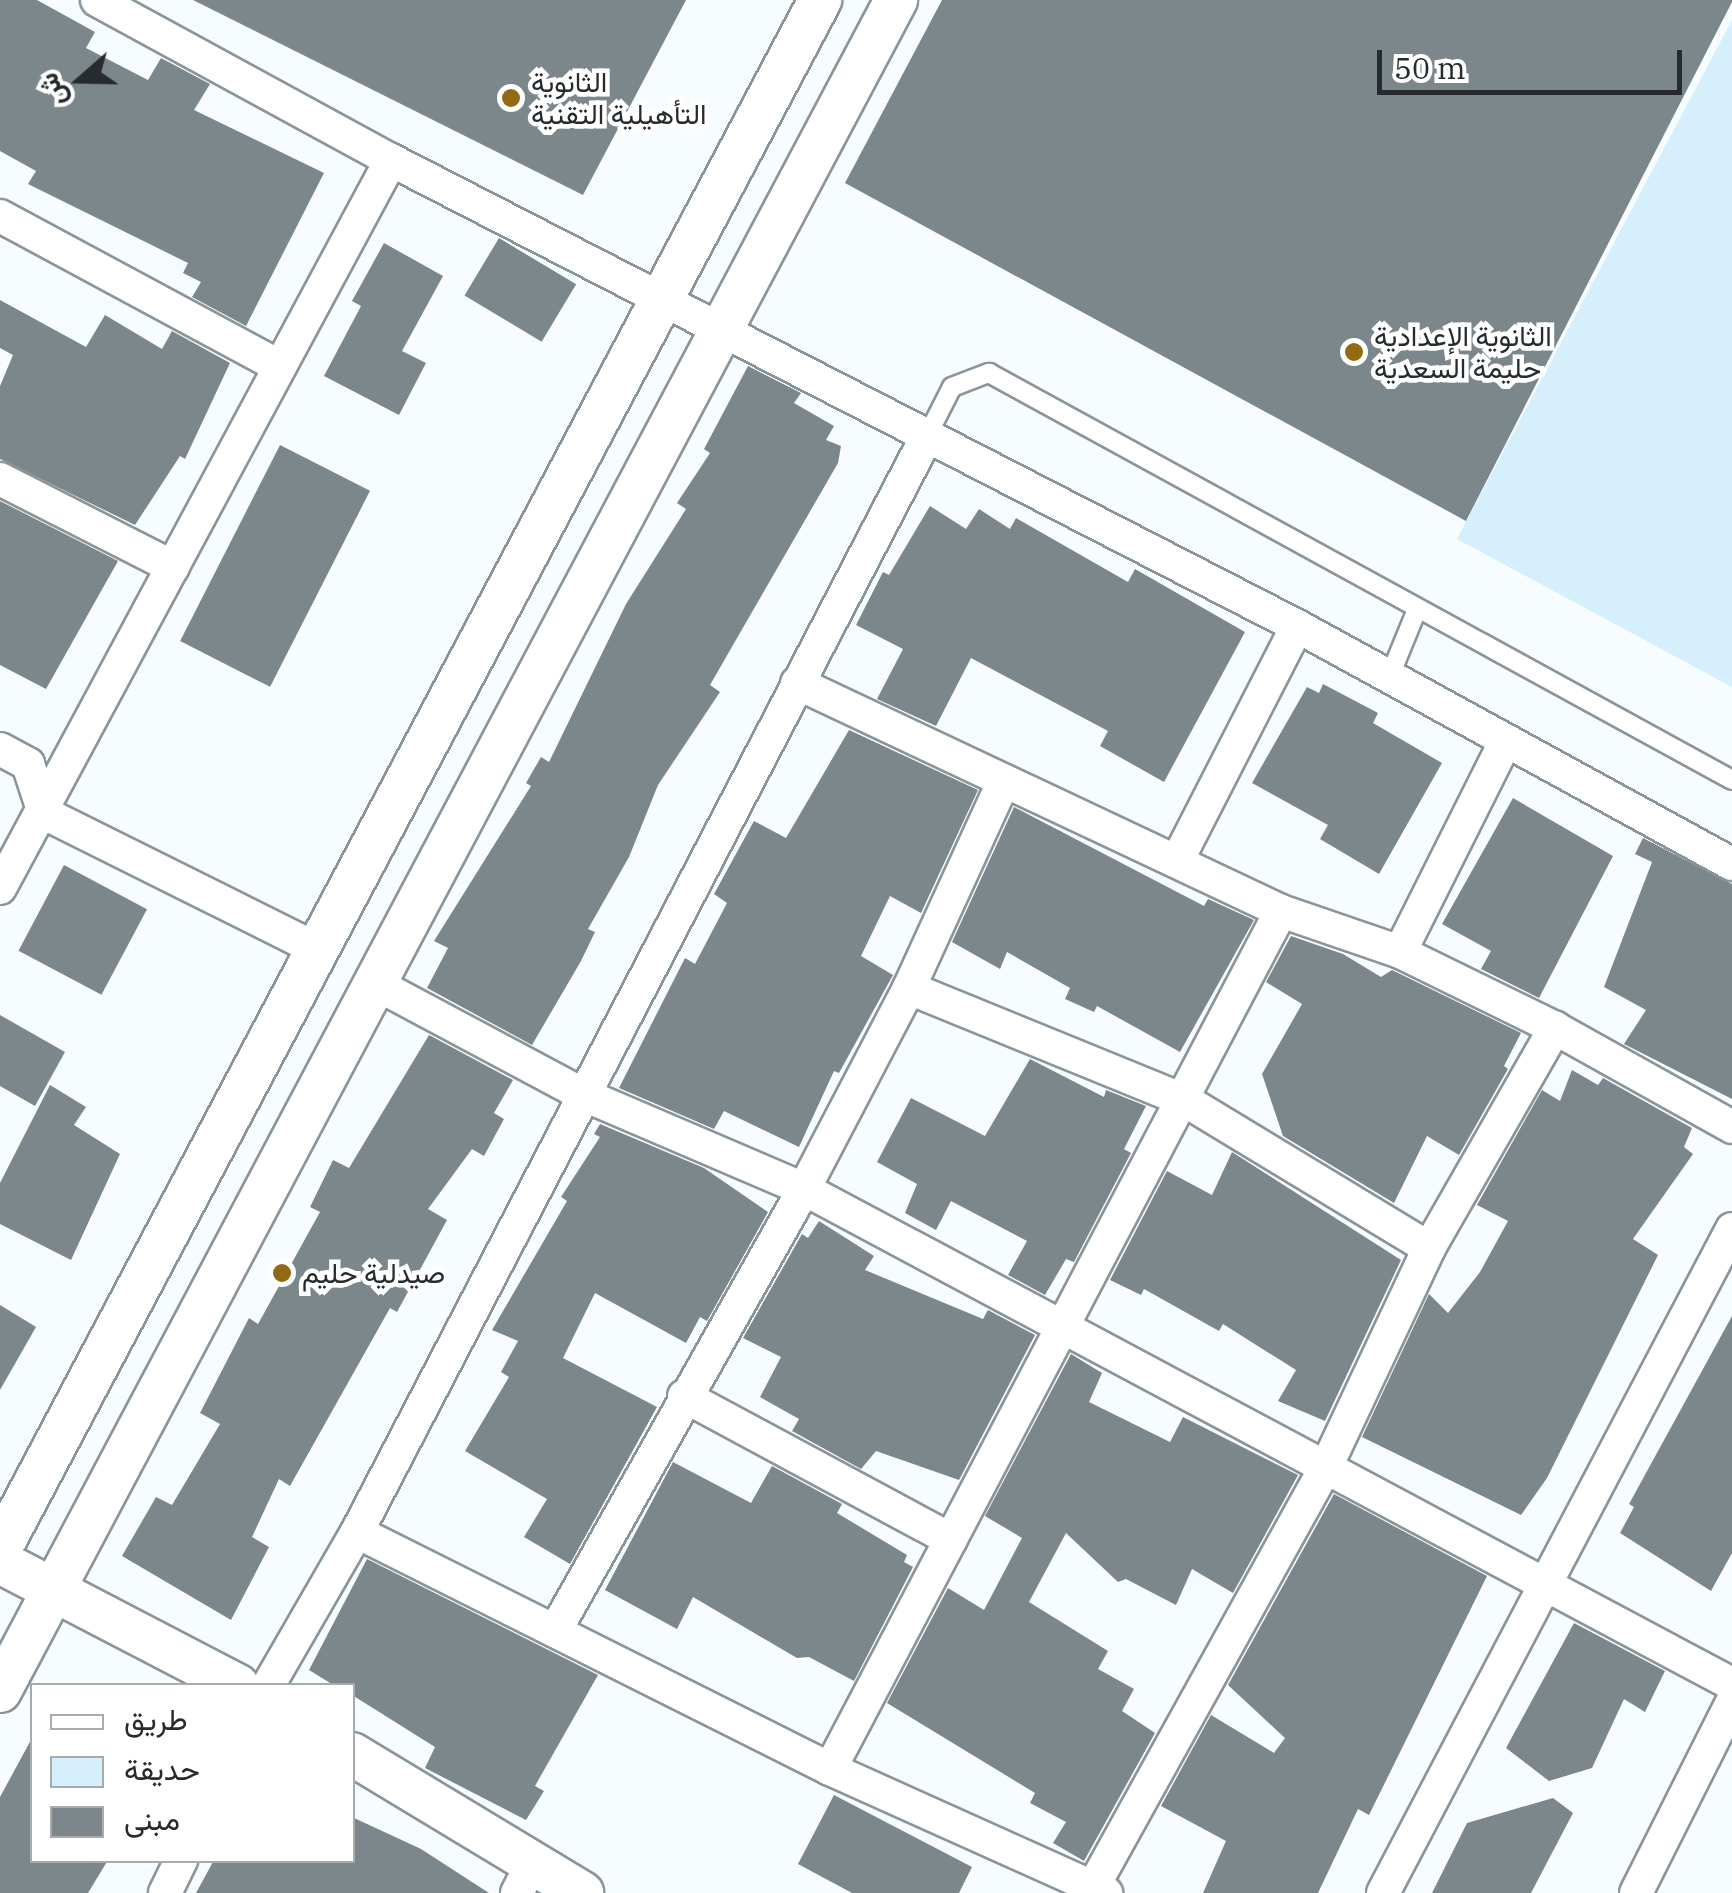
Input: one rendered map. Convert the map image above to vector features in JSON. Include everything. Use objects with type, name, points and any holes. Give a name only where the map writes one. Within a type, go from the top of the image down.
[{"type":"street","points":[[96,0],[391,160],[664,296],[926,438],[1298,626],[1732,864]]},
{"type":"street","points":[[0,1549],[321,951],[820,0]]},
{"type":"street","points":[[0,1691],[896,0]]},
{"type":"street","points":[[0,888],[44,813],[277,365],[391,160]]},
{"type":"street","points":[[0,216],[277,365]]},
{"type":"street","points":[[270,1683],[357,1532],[926,438]]},
{"type":"street","points":[[0,479],[172,567]]},
{"type":"street","points":[[1177,861],[1298,626]]},
{"type":"street","points":[[797,683],[1281,911],[1400,952],[1555,1028],[1732,1127]]},
{"type":"street","points":[[1400,952],[1505,742]]},
{"type":"street","points":[[0,750],[28,764],[44,813],[321,951]]},
{"type":"street","points":[[555,1631],[804,1189],[910,988],[1003,783]]},
{"type":"street","points":[[830,1769],[1063,1325],[1186,1101],[1281,911]]},
{"type":"street","points":[[374,982],[582,1094],[804,1189],[1327,1464],[1547,1587],[1732,1684]]},
{"type":"street","points":[[910,988],[1186,1101],[1430,1248]]},
{"type":"street","points":[[357,1532],[830,1769],[1100,1890],[1327,1464],[1430,1248],[1555,1028]]},
{"type":"street","points":[[1383,1893],[1732,1229]]},
{"type":"street","points":[[684,1396],[951,1540]]},
{"type":"street","points":[[0,1562],[232,1683]]},
{"type":"street","points":[[1636,1893],[1732,1702]]},
{"type":"street","points":[[355,1756],[524,1879],[582,1893]]},
{"type":"street","points":[[165,1893],[180,1863]]},
{"type":"lane","points":[[926,438],[952,387],[989,373],[1416,612],[1732,780]]},
{"type":"lane","points":[[1389,678],[1416,612]]},
{"type":"green space","points":[[1732,20],[1732,687],[1457,539]]},
{"type":"building","points":[[0,0],[37,0],[95,32],[86,48],[148,80],[161,58],[210,84],[194,110],[324,173],[246,326],[192,297],[201,282],[183,273],[188,263],[28,184],[36,171],[0,151]]},
{"type":"building","name":"الثانوية التأهيلية التقنية","points":[[193,0],[686,0],[583,195]]},
{"type":"building","name":"الثانوية الإعدادية حليمة السعدية","points":[[942,0],[1732,2],[1466,521],[845,183]]},
{"type":"building","points":[[499,238],[576,284],[542,342],[464,295]]},
{"type":"building","points":[[384,243],[443,276],[402,351],[426,363],[399,415],[324,376],[361,306],[352,301]]},
{"type":"building","points":[[0,300],[86,347],[105,315],[162,349],[172,331],[230,363],[185,459],[180,456],[135,525],[0,459],[0,386],[13,355],[0,348]]},
{"type":"building","points":[[748,366],[801,393],[794,403],[834,426],[826,440],[841,446],[838,463],[710,685],[720,692],[658,785],[629,857],[588,929],[595,932],[581,961],[532,1045],[427,988],[448,948],[434,941],[531,786],[526,783],[541,757],[549,762],[626,604],[686,509],[677,503],[710,453],[704,449]]},
{"type":"building","points":[[280,445],[370,491],[270,687],[180,641]]},
{"type":"building","points":[[0,501],[118,561],[46,689],[0,665]]},
{"type":"building","points":[[930,506],[966,529],[979,509],[1010,529],[1016,518],[1128,582],[1135,569],[1245,632],[1164,782],[1100,746],[1108,731],[971,658],[936,726],[877,699],[903,649],[856,625],[883,572],[889,575]]},
{"type":"building","points":[[1323,684],[1378,713],[1373,723],[1442,763],[1379,874],[1320,839],[1328,825],[1252,783],[1307,687],[1319,693]]},
{"type":"building","points":[[849,730],[978,790],[921,913],[890,896],[861,956],[893,975],[839,1073],[834,1071],[799,1147],[724,1111],[714,1129],[619,1088],[685,958],[695,964],[727,903],[714,894],[754,821],[786,838]]},
{"type":"building","points":[[1513,798],[1613,856],[1539,998],[1481,969],[1491,951],[1442,924]]},
{"type":"building","points":[[1014,807],[1204,906],[1208,899],[1254,920],[1180,1052],[1097,1006],[1094,1012],[1065,999],[1070,988],[1007,952],[1000,969],[952,942]]},
{"type":"building","points":[[1643,838],[1732,884],[1732,1099],[1624,1044],[1646,1010],[1604,987],[1652,862],[1635,854]]},
{"type":"building","points":[[64,865],[147,909],[101,995],[18,951]]},
{"type":"building","points":[[1291,936],[1343,954],[1381,977],[1392,970],[1521,1033],[1504,1066],[1508,1069],[1459,1155],[1427,1136],[1394,1203],[1283,1136],[1262,1074],[1302,1004],[1266,982]]},
{"type":"building","points":[[0,1015],[65,1052],[35,1106],[0,1086]]},
{"type":"building","points":[[429,1035],[513,1080],[494,1113],[504,1119],[484,1156],[472,1149],[428,1209],[447,1220],[397,1312],[390,1308],[290,1486],[279,1479],[252,1537],[269,1547],[231,1620],[122,1556],[156,1497],[172,1505],[220,1424],[200,1413],[249,1318],[258,1324],[320,1212],[310,1207],[333,1160],[349,1168]]},
{"type":"building","points":[[1030,1059],[1104,1097],[1106,1090],[1146,1106],[1124,1149],[1131,1153],[1074,1262],[1066,1259],[1045,1295],[1008,1275],[1027,1241],[951,1201],[936,1230],[905,1213],[917,1184],[877,1162],[911,1098],[985,1136]]},
{"type":"building","points":[[1572,1070],[1598,1085],[1603,1078],[1692,1128],[1684,1147],[1693,1154],[1633,1239],[1658,1255],[1547,1478],[1521,1515],[1362,1437],[1429,1294],[1448,1313],[1480,1272],[1508,1221],[1477,1205],[1542,1090],[1560,1101]]},
{"type":"building","points":[[50,1085],[86,1107],[74,1125],[120,1154],[71,1260],[0,1224],[0,1183]]},
{"type":"building","points":[[600,1124],[704,1168],[768,1212],[707,1321],[700,1317],[686,1343],[595,1293],[563,1358],[657,1407],[570,1564],[524,1537],[547,1499],[465,1451],[509,1377],[501,1372],[518,1341],[492,1330],[567,1201],[561,1197],[600,1137],[594,1134]]},
{"type":"building","points":[[1232,1152],[1401,1260],[1325,1421],[1278,1401],[1296,1370],[1223,1324],[1219,1331],[1144,1289],[1141,1295],[1110,1280],[1167,1171],[1212,1195]]},
{"type":"building","points":[[819,1221],[874,1256],[865,1270],[983,1319],[988,1310],[1035,1335],[959,1480],[876,1451],[861,1469],[792,1431],[799,1419],[760,1397],[781,1357],[743,1338],[802,1234],[808,1238]]},
{"type":"building","points":[[0,1305],[36,1327],[0,1390]]},
{"type":"building","points":[[1732,1316],[1732,1553],[1711,1591],[1620,1533],[1634,1507],[1629,1504]]},
{"type":"building","points":[[1071,1354],[1102,1373],[1089,1402],[1170,1442],[1183,1417],[1298,1475],[1233,1593],[1192,1569],[1176,1605],[1126,1579],[1118,1582],[1066,1533],[1029,1602],[1108,1651],[1098,1669],[1134,1689],[1122,1711],[1155,1733],[1084,1861],[1053,1843],[1066,1822],[1030,1803],[1035,1793],[887,1703],[948,1588],[984,1610],[1022,1538],[985,1516]]},
{"type":"building","points":[[673,1462],[751,1503],[772,1466],[842,1504],[837,1513],[907,1555],[904,1562],[913,1567],[854,1681],[809,1657],[797,1658],[693,1597],[677,1629],[605,1590]]},
{"type":"building","points":[[1334,1494],[1487,1576],[1369,1815],[1358,1809],[1318,1893],[1203,1893],[1226,1841],[1161,1806],[1211,1715],[1274,1753],[1285,1738],[1228,1685]]},
{"type":"building","points":[[367,1559],[598,1675],[535,1786],[544,1791],[526,1820],[425,1768],[435,1747],[355,1697],[355,1683],[330,1683],[309,1670]]},
{"type":"building","points":[[1574,1623],[1665,1671],[1645,1712],[1624,1699],[1592,1768],[1549,1781],[1506,1748]]},
{"type":"building","points":[[30,1742],[30,1863],[106,1863],[88,1893],[0,1893],[0,1797]]},
{"type":"building","points":[[834,1795],[972,1867],[959,1893],[852,1893],[798,1864]]},
{"type":"building","points":[[1553,1798],[1573,1813],[1531,1893],[1432,1893],[1467,1823]]},
{"type":"building","points":[[355,1818],[421,1849],[489,1893],[196,1893],[212,1863],[355,1863]]},
{"type":"place","name":"الثانوية التأهيلية التقنية","points":[[511,98]]},
{"type":"place","name":"الثانوية الإعدادية حليمة السعدية","points":[[1354,352]]},
{"type":"place","name":"صيدلية حليم","points":[[282,1273]]}]
